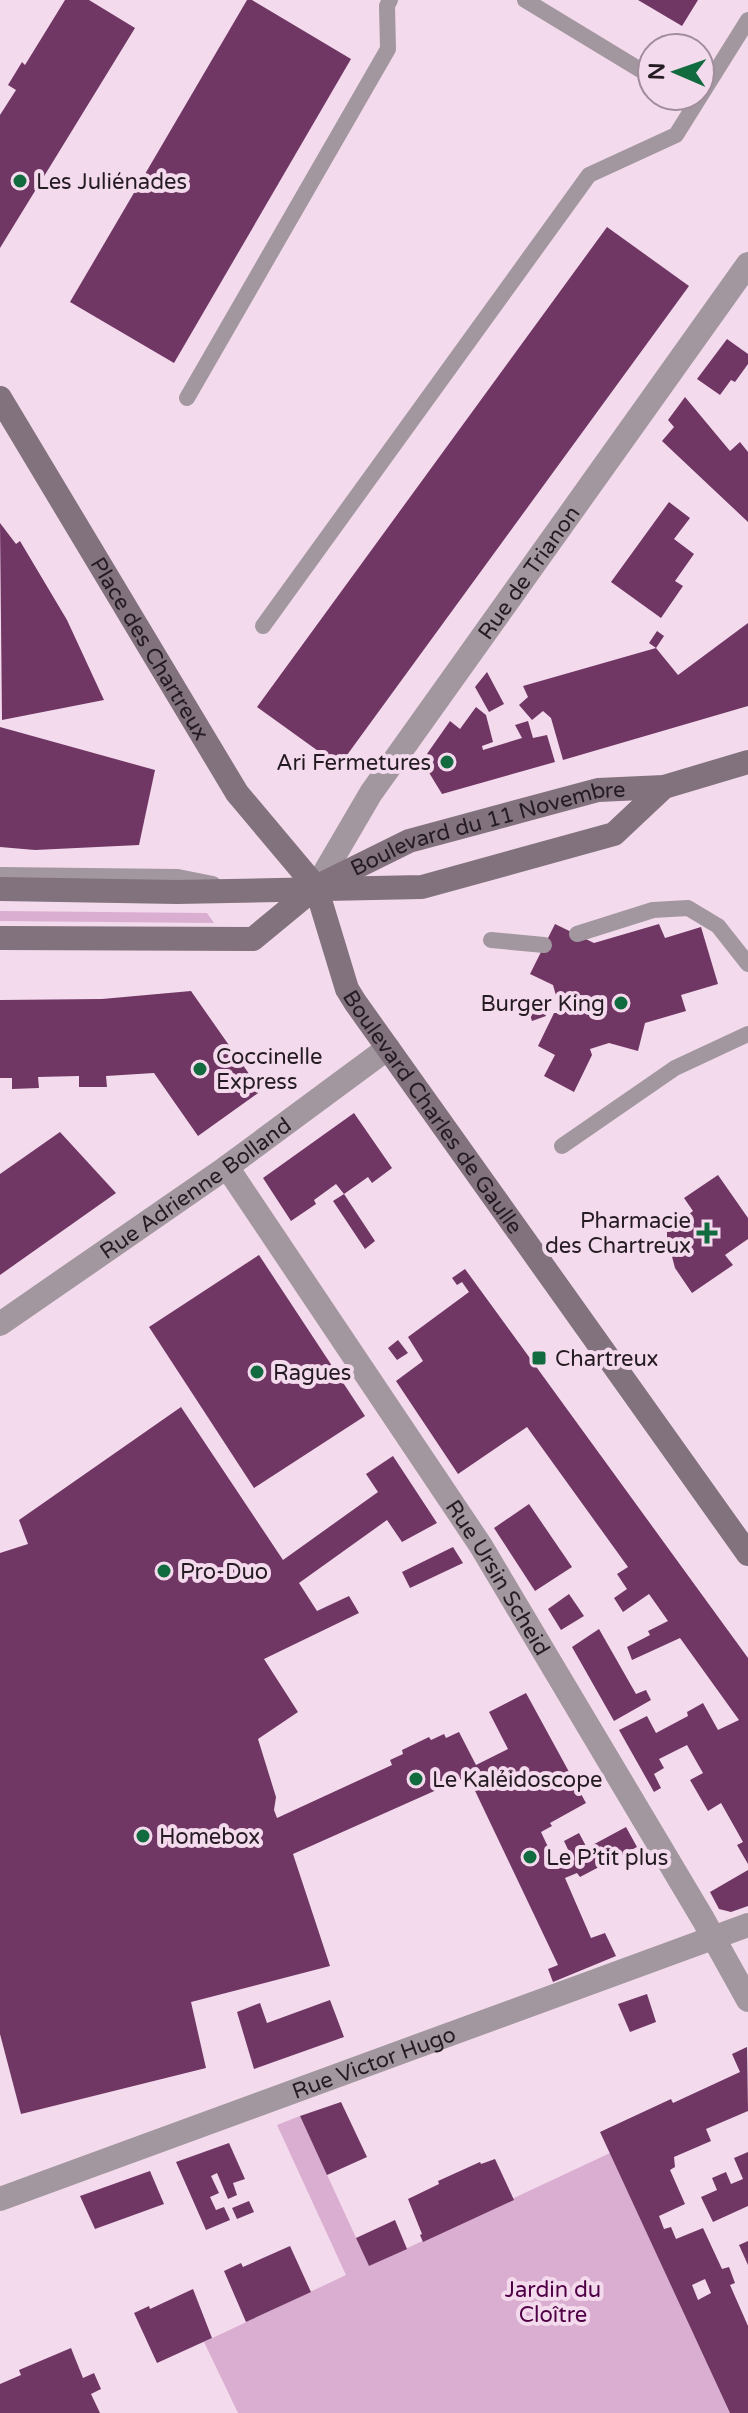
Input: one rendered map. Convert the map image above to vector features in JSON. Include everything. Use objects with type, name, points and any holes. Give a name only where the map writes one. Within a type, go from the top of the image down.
[{"type":"main road","name":"Place des Chartreux","points":[[0,398],[237,793],[316,887]]},
{"type":"main road","name":"Boulevard du 11 Novembre","points":[[0,938],[253,939],[316,887],[419,837],[598,790],[664,787],[748,762]]},
{"type":"main road","name":"Boulevard du 11 Novembre","points":[[0,889],[177,892],[422,887],[614,834],[664,787]]},
{"type":"main road","name":"Boulevard Charles de Gaulle","points":[[316,887],[347,989],[748,1554]]},
{"type":"street","name":"Rue de Trianon","points":[[316,887],[371,793],[748,264]]},
{"type":"street","name":"Rue Adrienne Bolland","points":[[0,1324],[227,1167],[388,1048]]},
{"type":"street","name":"Rue Ursin Scheid","points":[[227,1167],[481,1546],[748,2000]]},
{"type":"street","name":"Rue Victor Hugo","points":[[0,2199],[748,1925]]},
{"type":"lane","points":[[187,398],[388,49],[387,6],[390,0]]},
{"type":"lane","points":[[525,0],[636,67]]},
{"type":"lane","points":[[716,63],[748,20]]},
{"type":"lane","points":[[263,626],[589,175],[676,135],[685,112]]},
{"type":"lane","name":"Boulevard du 11 Novembre","points":[[0,875],[178,877],[246,889]]},
{"type":"lane","points":[[577,934],[653,910],[688,908],[718,926],[748,964]]},
{"type":"lane","points":[[491,940],[544,945]]},
{"type":"lane","points":[[562,1146],[675,1068],[748,1034]]},
{"type":"green space","points":[[0,911],[207,913],[214,923],[0,921]]},
{"type":"green space","name":"Jardin du Cloître","points":[[300,2116],[369,2266],[610,2153],[730,2413],[238,2413],[204,2342],[346,2275],[277,2125]]},
{"type":"building","name":"Les Juliénades","points":[[65,0],[89,0],[135,28],[0,248],[0,115],[16,90],[8,85],[22,62],[25,65]]},
{"type":"building","points":[[247,0],[252,0],[351,59],[174,363],[70,302]]},
{"type":"building","points":[[638,0],[698,0],[682,26]]},
{"type":"building","points":[[607,227],[689,286],[339,766],[257,707]]},
{"type":"building","points":[[727,339],[748,354],[748,364],[735,382],[731,380],[720,395],[697,379]]},
{"type":"building","points":[[685,397],[730,451],[740,442],[748,452],[748,522],[662,441],[674,427],[668,420]]},
{"type":"building","points":[[669,502],[690,518],[674,539],[694,554],[675,581],[683,586],[661,618],[611,582]]},
{"type":"building","points":[[0,523],[16,544],[20,541],[67,620],[104,700],[2,720]]},
{"type":"building","points":[[748,623],[748,706],[563,760],[551,718],[543,711],[532,720],[519,705],[528,697],[523,686],[656,648],[678,675]]},
{"type":"building","points":[[657,631],[664,636],[656,648],[649,643]]},
{"type":"building","points":[[487,672],[504,704],[489,712],[475,687]]},
{"type":"building","points":[[476,707],[486,715],[493,742],[482,746],[483,750],[522,738],[515,725],[528,721],[533,738],[547,735],[555,762],[442,794],[422,761],[450,721],[460,729]]},
{"type":"building","points":[[0,727],[155,770],[139,845],[35,850],[0,847]]},
{"type":"building","name":"Burger King","points":[[555,924],[594,943],[659,924],[665,938],[701,927],[718,984],[681,995],[686,1011],[645,1023],[638,1051],[609,1043],[590,1049],[592,1055],[574,1092],[544,1076],[555,1055],[538,1046],[554,1013],[561,1013],[553,985],[530,974]]},
{"type":"building","points":[[191,991],[261,1091],[198,1136],[154,1073],[106,1076],[107,1087],[79,1087],[79,1076],[38,1077],[39,1088],[12,1089],[12,1078],[0,1078],[0,1000],[102,999]]},
{"type":"building","points":[[541,1002],[546,1016],[532,1021],[527,1006]]},
{"type":"building","points":[[354,1113],[392,1168],[372,1183],[368,1177],[344,1194],[336,1184],[314,1200],[316,1204],[291,1221],[263,1178]]},
{"type":"building","points":[[60,1132],[116,1193],[0,1275],[0,1174]]},
{"type":"building","name":"Pharmacie des Chartreux","points":[[718,1175],[748,1218],[748,1239],[725,1255],[733,1265],[692,1293],[675,1268],[667,1238],[667,1222],[670,1215],[684,1218],[693,1211],[684,1198]]},
{"type":"building","points":[[344,1194],[375,1241],[365,1249],[333,1201]]},
{"type":"building","name":"Ragues","points":[[259,1255],[365,1416],[254,1488],[149,1327]]},
{"type":"building","points":[[465,1269],[748,1658],[748,1864],[737,1845],[743,1842],[721,1803],[708,1811],[690,1780],[703,1773],[687,1745],[659,1759],[664,1768],[654,1774],[661,1788],[654,1792],[619,1730],[647,1716],[656,1733],[688,1716],[687,1712],[703,1703],[718,1730],[739,1720],[680,1638],[632,1660],[627,1647],[668,1621],[649,1594],[623,1612],[614,1598],[627,1589],[617,1574],[628,1567],[527,1427],[458,1474],[396,1381],[423,1361],[408,1337],[469,1292],[462,1282],[457,1285],[452,1278]]},
{"type":"building","points":[[398,1340],[408,1353],[397,1360],[388,1348]]},
{"type":"building","points":[[181,1407],[283,1560],[378,1492],[366,1474],[393,1456],[437,1523],[402,1542],[387,1520],[299,1583],[317,1611],[349,1596],[359,1613],[264,1659],[298,1712],[258,1739],[276,1797],[274,1810],[277,1818],[392,1765],[390,1760],[403,1754],[402,1750],[429,1737],[431,1740],[444,1734],[446,1738],[459,1732],[476,1765],[508,1749],[489,1712],[526,1693],[586,1803],[550,1823],[552,1826],[541,1832],[556,1864],[571,1856],[564,1841],[579,1833],[587,1848],[626,1827],[637,1847],[580,1877],[577,1873],[565,1878],[591,1938],[605,1933],[616,1956],[553,1982],[548,1969],[558,1965],[468,1776],[293,1854],[330,1966],[191,2002],[206,2068],[21,2114],[0,2034],[0,1553],[28,1544],[19,1520]]},
{"type":"building","points":[[529,1504],[572,1567],[535,1591],[494,1528]]},
{"type":"building","points":[[453,1547],[463,1563],[410,1588],[402,1572]]},
{"type":"building","points":[[569,1594],[584,1616],[561,1630],[548,1609]]},
{"type":"building","points":[[599,1629],[636,1694],[646,1690],[651,1700],[614,1721],[572,1647]]},
{"type":"building","points":[[748,1870],[748,1906],[731,1912],[719,1909],[710,1892]]},
{"type":"building","points":[[647,1994],[656,2022],[630,2032],[618,2004]]},
{"type":"building","points":[[330,2000],[344,2037],[254,2069],[237,2012],[260,2003],[267,2023]]},
{"type":"building","points":[[747,2047],[748,2111],[706,2129],[711,2141],[674,2157],[675,2167],[670,2170],[685,2204],[659,2216],[664,2229],[671,2227],[676,2239],[703,2228],[722,2269],[729,2267],[735,2283],[730,2285],[748,2326],[748,2413],[730,2413],[600,2132],[740,2072],[732,2054]],"holes":[[[705,2279],[711,2293],[698,2300],[692,2285]]]},
{"type":"building","points":[[341,2102],[367,2157],[327,2175],[300,2116]]},
{"type":"building","points":[[229,2143],[245,2179],[233,2183],[237,2195],[228,2199],[217,2173],[211,2176],[219,2193],[210,2197],[216,2210],[224,2207],[230,2220],[206,2230],[176,2162]]},
{"type":"building","points":[[748,2152],[748,2206],[713,2222],[701,2197],[717,2190],[712,2178],[726,2172],[731,2184],[743,2179],[734,2158]]},
{"type":"building","points":[[495,2159],[514,2200],[423,2242],[408,2199],[439,2184],[438,2181],[480,2162]]},
{"type":"building","points":[[150,2171],[164,2204],[95,2229],[80,2196]]},
{"type":"building","points":[[249,2201],[254,2212],[237,2219],[232,2208]]},
{"type":"building","points":[[395,2220],[407,2249],[369,2266],[356,2238]]},
{"type":"building","points":[[748,2241],[748,2265],[739,2245]]},
{"type":"building","points":[[290,2246],[311,2292],[246,2322],[224,2271],[241,2263],[243,2267]]},
{"type":"building","points":[[193,2289],[212,2338],[157,2363],[134,2313]]},
{"type":"building","points":[[71,2348],[83,2378],[94,2373],[101,2389],[91,2394],[100,2413],[0,2413],[0,2384],[21,2375],[19,2370]]},
{"type":"place","name":"Les Juliénades","points":[[20,181]]},
{"type":"place","name":"Ari Fermetures","points":[[447,762]]},
{"type":"place","name":"Burger King","points":[[621,1003]]},
{"type":"place","name":"Coccinelle Express","points":[[200,1069]]},
{"type":"place","name":"Pharmacie des Chartreux","points":[[707,1233]]},
{"type":"place","name":"Chartreux","points":[[539,1358]]},
{"type":"place","name":"Ragues","points":[[257,1372]]},
{"type":"place","name":"Pro-Duo","points":[[164,1571]]},
{"type":"place","name":"Le Kaléidoscope","points":[[416,1779]]},
{"type":"place","name":"Homebox","points":[[143,1836]]},
{"type":"place","name":"Le P’tit plus","points":[[530,1857]]}]
